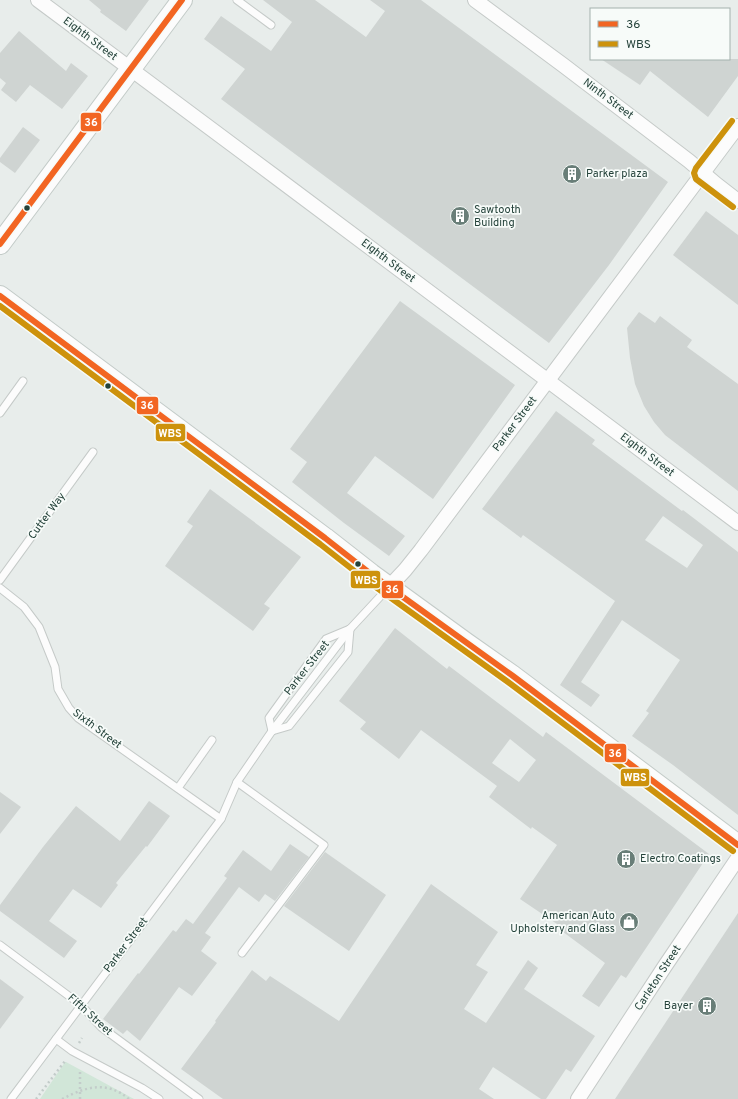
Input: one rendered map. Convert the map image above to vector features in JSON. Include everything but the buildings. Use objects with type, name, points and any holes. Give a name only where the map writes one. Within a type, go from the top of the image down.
[{"type":"street","name":"Eighth Street","points":[[38,0],[738,523]]},
{"type":"street","points":[[0,244],[182,0]]},
{"type":"street","name":"Ninth Street","points":[[475,0],[682,156],[738,201]]},
{"type":"street","name":"Parker Street","points":[[389,587],[422,550],[738,126]]},
{"type":"street","points":[[0,296],[389,587],[513,676],[738,845]]},
{"type":"street","name":"Carleton Street","points":[[578,1099],[738,858]]},
{"type":"lane","points":[[237,0],[271,25]]},
{"type":"lane","points":[[0,413],[23,381]]},
{"type":"lane","name":"Cutter Way","points":[[0,580],[93,452]]},
{"type":"lane","name":"Parker Street","points":[[11,1099],[221,818],[237,782],[272,731],[269,718],[326,639],[350,629],[389,587]]},
{"type":"lane","name":"Sixth Street","points":[[0,588],[24,607],[39,627],[55,667],[58,689],[73,713],[221,818]]},
{"type":"lane","points":[[272,731],[289,726],[348,652],[350,629]]},
{"type":"lane","points":[[272,731],[350,629]]},
{"type":"lane","points":[[178,788],[212,740]]},
{"type":"lane","points":[[237,782],[324,844],[242,954]]},
{"type":"lane","name":"Fifth Street","points":[[0,945],[81,1005],[101,1027],[199,1099]]},
{"type":"lane","points":[[56,1039],[72,1051],[142,1088],[159,1099]]},
{"type":"path","points":[[36,1099],[82,1038]]},
{"type":"path","points":[[80,1068],[80,1099]]},
{"type":"path","points":[[62,1099],[89,1088],[102,1087],[113,1089],[129,1099]]},
{"type":"green space","points":[[66,1062],[134,1099],[40,1099]]},
{"type":"transit line","name":"36","points":[[0,244],[182,0]]},
{"type":"transit line","name":"WBS","points":[[732,121],[696,168],[694,173],[696,179],[733,207]]},
{"type":"transit line","name":"36","points":[[0,296],[325,538],[371,574],[513,676],[738,845]]},
{"type":"transit line","name":"WBS","points":[[0,306],[320,544],[366,580],[508,682],[733,851]]},
{"type":"place","name":"Parker plaza","points":[[572,174]]},
{"type":"place","name":"Sawtooth Building","points":[[460,216]]},
{"type":"place","name":"Electro Coatings","points":[[626,859]]},
{"type":"place","name":"American Auto Upholstery and Glass","points":[[629,922]]},
{"type":"place","name":"Bayer","points":[[707,1006]]}]
